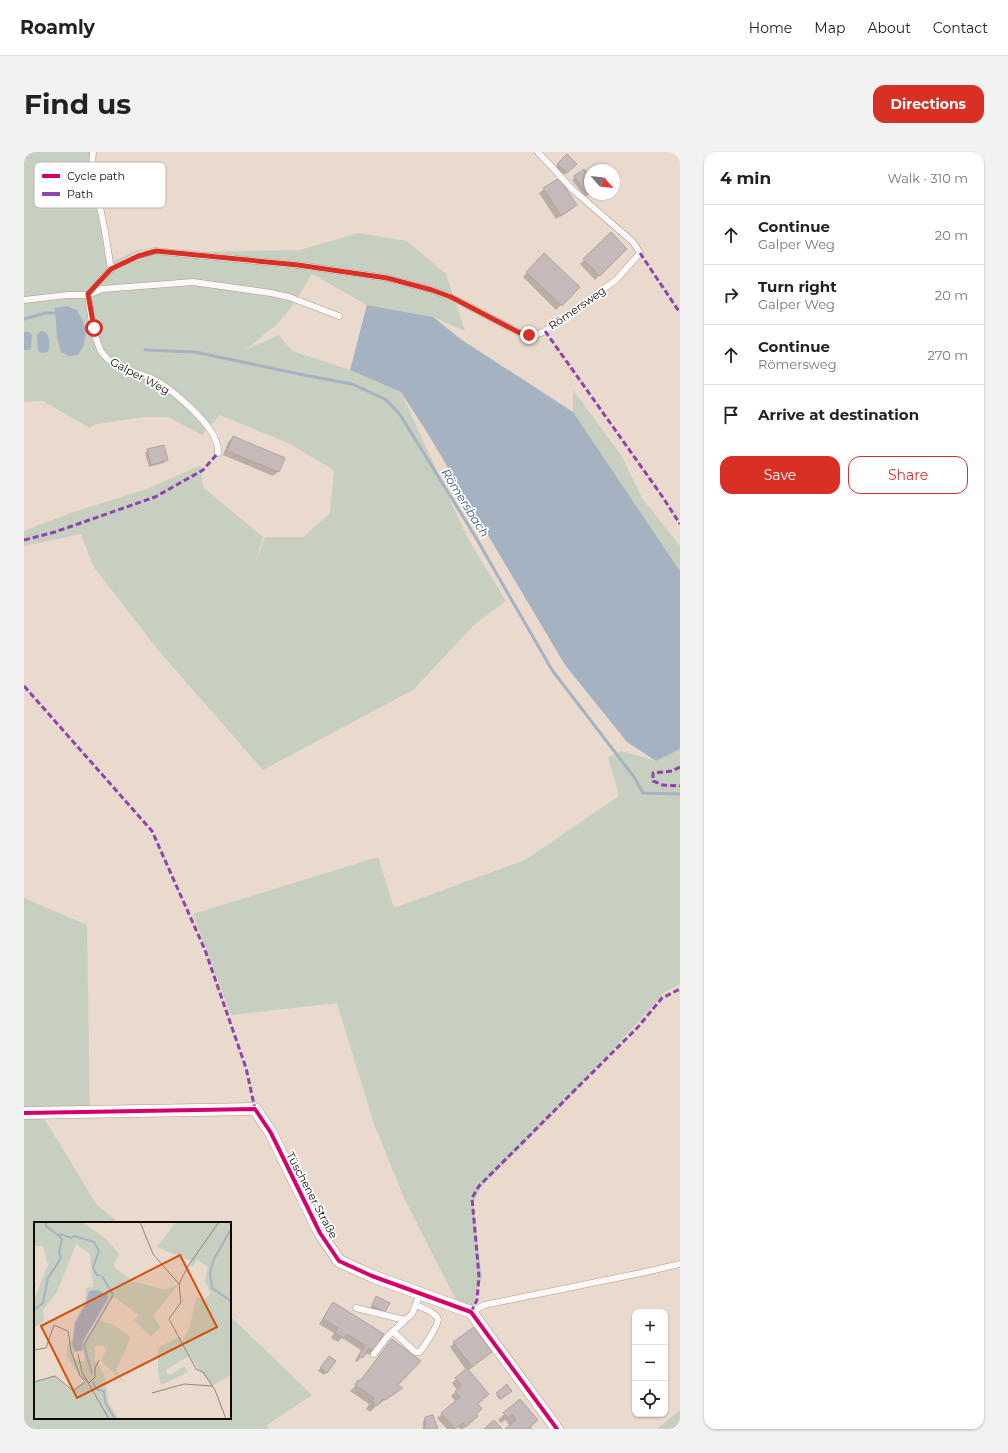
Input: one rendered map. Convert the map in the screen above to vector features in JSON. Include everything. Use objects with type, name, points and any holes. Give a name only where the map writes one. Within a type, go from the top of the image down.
[{"type":"street","name":"Tüschener Straße","points":[[24,1112],[255,1108],[271,1133],[320,1233],[339,1261],[418,1300],[472,1312]]},
{"type":"street","points":[[472,1312],[557,1429]]},
{"type":"lane","points":[[92,152],[92,162]]},
{"type":"lane","name":"Römersweg","points":[[111,269],[138,256],[156,251],[298,265],[342,271],[387,278],[432,290],[468,305],[518,332],[536,335],[545,331],[616,280],[640,253],[634,242],[572,189],[538,152]]},
{"type":"lane","points":[[88,294],[111,269],[100,208]]},
{"type":"lane","points":[[24,300],[88,294],[102,289],[193,282],[289,297],[339,316]]},
{"type":"lane","name":"Galper Weg","points":[[88,294],[98,344],[101,351],[112,362],[119,366],[166,386],[199,416],[208,427],[217,444],[218,453]]},
{"type":"lane","points":[[472,1312],[484,1305],[634,1275],[680,1264]]},
{"type":"lane","points":[[374,1354],[387,1337],[393,1331],[406,1320],[412,1314],[418,1300],[438,1318],[432,1333],[422,1350],[419,1352],[415,1352],[393,1331]]},
{"type":"lane","points":[[356,1308],[406,1320]]},
{"type":"green space","points":[[24,152],[97,152],[96,162],[34,162],[34,208],[102,208],[112,262],[138,250],[188,252],[300,250],[358,233],[407,241],[446,274],[465,331],[433,317],[367,305],[312,274],[290,309],[276,325],[245,350],[279,335],[292,351],[350,370],[401,392],[468,539],[506,601],[474,625],[413,690],[263,770],[158,650],[93,566],[81,534],[24,546],[24,531],[73,512],[147,489],[201,465],[203,487],[263,537],[255,565],[265,537],[303,537],[330,513],[334,470],[288,443],[220,415],[202,435],[168,417],[144,417],[96,424],[90,428],[43,401],[24,402]]},
{"type":"green space","points":[[573,390],[621,455],[642,498],[680,546],[680,571],[573,412]]},
{"type":"green space","points":[[680,749],[680,984],[665,992],[560,1108],[481,1187],[473,1203],[482,1277],[471,1312],[457,1302],[404,1198],[374,1124],[337,1003],[231,1015],[193,914],[378,857],[394,908],[525,860],[619,796],[608,757],[621,751],[656,761]]},
{"type":"green space","points":[[24,898],[87,925],[90,1115],[42,1115],[97,1205],[118,1222],[34,1222],[34,1419],[231,1419],[231,1317],[312,1395],[267,1425],[268,1429],[24,1429]]},
{"type":"green space","points":[[680,1410],[680,1429],[657,1429]]},
{"type":"water","points":[[367,305],[433,317],[462,340],[573,412],[680,571],[680,749],[656,761],[627,742],[565,665],[428,434],[401,392],[350,370]]},
{"type":"water","points":[[67,306],[77,310],[86,331],[84,345],[78,355],[69,356],[61,352],[57,338],[55,308]]},
{"type":"water","points":[[41,331],[46,333],[49,339],[48,352],[42,353],[38,351],[37,335]]},
{"type":"water","points":[[24,332],[29,332],[32,335],[31,349],[29,350],[24,350]]},
{"type":"building","points":[[567,154],[577,164],[567,173],[557,164]]},
{"type":"building","points":[[584,169],[584,190],[574,176]]},
{"type":"building","points":[[559,178],[577,205],[561,216],[543,188]]},
{"type":"building","points":[[611,232],[627,249],[600,276],[583,259]]},
{"type":"building","points":[[544,253],[580,287],[562,306],[526,272]]},
{"type":"building","points":[[233,436],[285,458],[279,472],[227,451]]},
{"type":"building","points":[[164,445],[168,460],[151,465],[147,449]]},
{"type":"building","points":[[376,1296],[390,1303],[385,1312],[372,1305]]},
{"type":"building","points":[[333,1302],[384,1334],[374,1351],[369,1348],[363,1358],[359,1356],[365,1345],[347,1334],[344,1338],[335,1333],[338,1328],[323,1319]]},
{"type":"building","points":[[474,1327],[492,1352],[472,1367],[453,1342]]},
{"type":"building","points":[[392,1339],[421,1361],[398,1385],[403,1388],[385,1400],[383,1399],[377,1406],[372,1402],[374,1398],[355,1385],[358,1380],[360,1381]]},
{"type":"building","points":[[329,1356],[336,1361],[327,1373],[320,1368]]},
{"type":"building","points":[[467,1368],[489,1394],[478,1404],[482,1409],[476,1414],[478,1416],[466,1427],[463,1423],[455,1429],[441,1413],[460,1397],[455,1391],[462,1385],[455,1378]]},
{"type":"building","points":[[507,1384],[512,1391],[501,1399],[496,1393]]},
{"type":"building","points":[[520,1399],[538,1420],[530,1427],[531,1429],[505,1429],[516,1420],[512,1414],[508,1418],[503,1413]]},
{"type":"building","points":[[433,1415],[438,1429],[425,1429],[425,1417]]},
{"type":"building","points":[[494,1420],[502,1429],[484,1429]]},
{"type":"waterway","name":"Römersbach","points":[[24,319],[46,313],[57,313]]},
{"type":"waterway","name":"Römersbach","points":[[145,350],[195,352],[352,384],[385,399],[399,413],[475,536],[552,670],[634,777],[643,793],[680,794]]},
{"type":"marked path","points":[[640,253],[680,313]]},
{"type":"marked path","points":[[545,331],[662,496],[680,524]]},
{"type":"marked path","points":[[24,540],[55,532],[155,497],[203,470],[218,453]]},
{"type":"marked path","points":[[24,686],[152,831],[205,950],[246,1068],[255,1109]]},
{"type":"marked path","points":[[680,767],[672,771],[653,773],[653,781],[663,785],[680,786]]},
{"type":"marked path","points":[[471,1312],[477,1300],[479,1276],[472,1198],[479,1186],[638,1027],[662,998],[680,989]]},
{"type":"cycle path","points":[[24,1113],[255,1109],[271,1133],[320,1233],[339,1261],[372,1276],[471,1312],[557,1429]]},
{"type":"route","points":[[94,328],[88,294],[111,269],[138,256],[156,251],[298,265],[387,278],[432,290],[451,297],[518,332],[529,335]]}]
